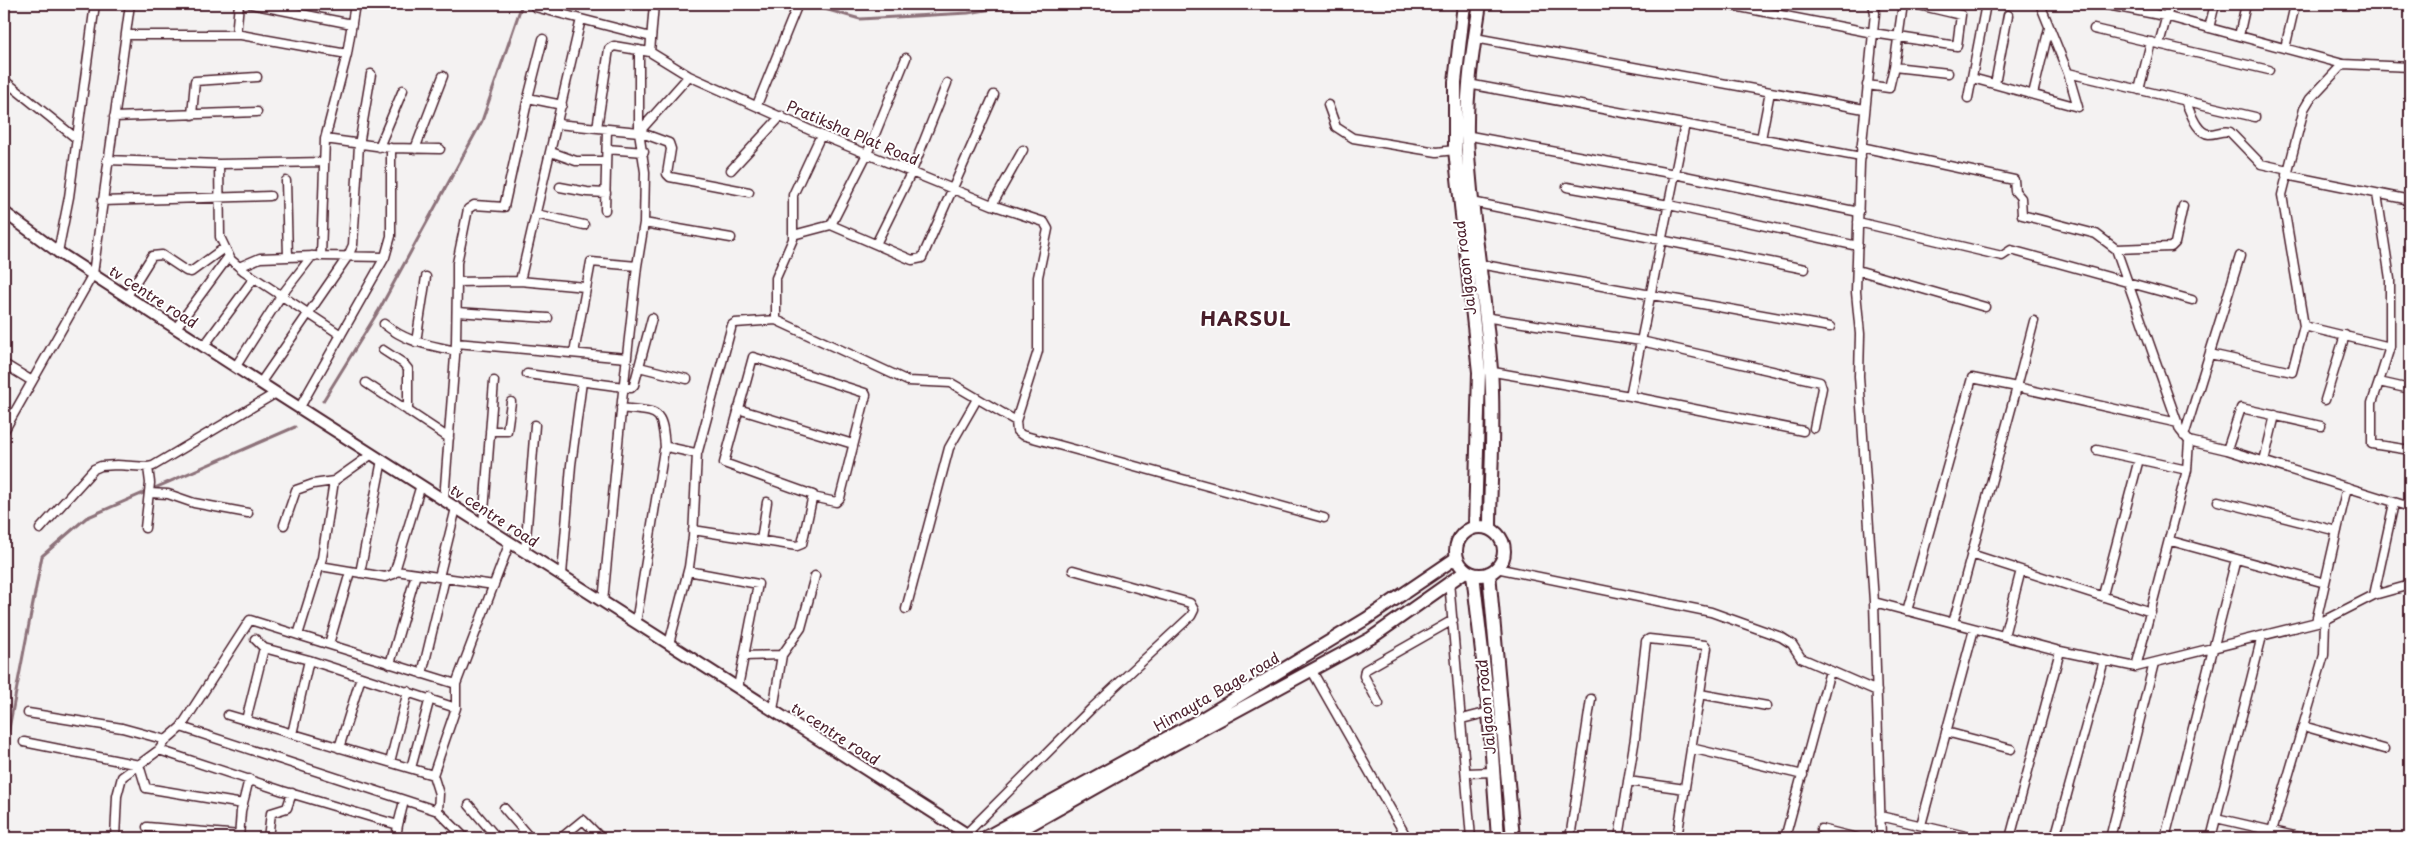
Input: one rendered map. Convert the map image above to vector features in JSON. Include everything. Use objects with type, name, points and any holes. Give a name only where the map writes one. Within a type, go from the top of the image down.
[{"type":"highway","name":"Jalgaon road","points":[[1464,4],[1455,82],[1479,264],[1480,318]]},
{"type":"highway","name":"Jalgaon road","points":[[1480,4],[1462,134],[1455,150],[1480,318],[1485,372],[1493,405],[1490,529]]},
{"type":"highway","name":"Jalgaon road","points":[[1475,527],[1485,372]]},
{"type":"highway","points":[[1475,527],[1490,529],[1501,540],[1504,547],[1501,562],[1493,571],[1470,572],[1456,558],[1457,542],[1467,530],[1475,527]]},
{"type":"highway","name":"Jalgaon road","points":[[1493,571],[1513,838]]},
{"type":"highway","name":"Jalgaon road","points":[[1470,572],[1489,712],[1498,838]]},
{"type":"main road","name":"tv centre road","points":[[4,212],[58,252],[276,393],[970,836]]},
{"type":"main road","name":"Himayta Bage road","points":[[984,838],[1201,719],[1366,619],[1456,558]]},
{"type":"main road","points":[[1007,838],[1140,762],[1372,638],[1449,581],[1470,572]]},
{"type":"street","points":[[58,252],[69,197],[94,4]]},
{"type":"street","points":[[4,431],[92,274],[130,4]]},
{"type":"street","points":[[236,35],[240,4]]},
{"type":"street","points":[[251,4],[352,24]]},
{"type":"street","points":[[321,256],[325,139],[347,54],[354,4]]},
{"type":"street","points":[[597,128],[609,49],[614,46],[650,52],[654,4]]},
{"type":"street","points":[[1724,4],[1873,33],[1957,46],[1961,15],[1914,4]]},
{"type":"street","points":[[1873,4],[1875,14],[1860,157],[1857,270],[1859,376],[1874,602],[1881,838]]},
{"type":"street","points":[[1867,85],[1889,88],[1903,4]]},
{"type":"street","points":[[1968,98],[1986,4]]},
{"type":"street","points":[[1972,78],[2078,107],[2068,73],[2040,4]]},
{"type":"street","points":[[2104,4],[2166,16],[2343,64],[2410,67]]},
{"type":"street","points":[[2138,90],[2170,4]]},
{"type":"street","points":[[2209,28],[2215,4]]},
{"type":"street","points":[[2239,36],[2246,4]]},
{"type":"street","points":[[2285,48],[2294,5]]},
{"type":"street","points":[[757,105],[797,6]]},
{"type":"street","points":[[535,7],[651,37]]},
{"type":"street","points":[[1995,84],[2008,16]]},
{"type":"street","points":[[520,281],[581,19]]},
{"type":"street","points":[[2033,94],[2049,28]]},
{"type":"street","points":[[2094,29],[2269,70]]},
{"type":"street","points":[[126,35],[236,35],[347,54]]},
{"type":"street","points":[[1474,38],[1864,109]]},
{"type":"street","points":[[444,500],[456,347],[457,263],[468,209],[474,206],[504,207],[543,39]]},
{"type":"street","points":[[603,602],[623,387],[637,266],[644,224],[644,152],[639,132],[639,50]]},
{"type":"street","name":"Pratiksha Plat Road","points":[[650,52],[689,76],[821,135],[992,205],[1044,222],[1048,229],[1038,277],[1038,351],[1016,421]]},
{"type":"street","points":[[831,225],[867,154],[906,58]]},
{"type":"street","points":[[2210,354],[2292,372],[2304,326],[2282,201],[2287,173],[2306,104],[2343,64]]},
{"type":"street","points":[[1894,67],[1948,74]]},
{"type":"street","points":[[2068,73],[2255,117]]},
{"type":"street","points":[[261,382],[348,256],[354,237],[359,145],[371,74]]},
{"type":"street","points":[[192,115],[195,81],[257,76]]},
{"type":"street","points":[[415,149],[442,76]]},
{"type":"street","points":[[639,132],[689,76]]},
{"type":"street","points":[[4,80],[77,139]]},
{"type":"street","points":[[876,244],[912,171],[947,83]]},
{"type":"street","points":[[1468,84],[1860,157]]},
{"type":"street","points":[[379,147],[403,90]]},
{"type":"street","points":[[1761,138],[1770,92]]},
{"type":"street","points":[[793,235],[820,226],[831,225],[912,260],[922,258],[994,95]]},
{"type":"street","points":[[528,98],[562,105]]},
{"type":"street","points":[[2185,101],[2195,122],[2203,131],[2210,134],[2230,132],[2261,164],[2287,173],[2410,200]]},
{"type":"street","points":[[1328,106],[1336,127],[1353,138],[1436,152],[1455,150]]},
{"type":"street","points":[[114,117],[257,112]]},
{"type":"street","points":[[731,170],[781,116]]},
{"type":"street","points":[[557,124],[639,132],[669,143],[667,174],[670,177],[749,192]]},
{"type":"street","points":[[1630,396],[1663,241],[1685,124]]},
{"type":"street","points":[[605,210],[608,129]]},
{"type":"street","points":[[1462,134],[1675,174],[1859,212]]},
{"type":"street","points":[[776,320],[776,278],[792,243],[793,195],[821,135]]},
{"type":"street","points":[[325,139],[379,147],[440,149]]},
{"type":"street","points":[[1861,147],[2014,180],[2015,191],[2021,198],[2022,215],[2096,234],[2116,249],[2178,423],[2186,438],[2347,486],[2410,507]]},
{"type":"street","points":[[300,407],[386,257],[391,236],[391,148]]},
{"type":"street","points":[[607,149],[644,152]]},
{"type":"street","points":[[992,205],[1023,150]]},
{"type":"street","points":[[551,152],[576,160],[606,161]]},
{"type":"street","points":[[107,160],[219,164],[324,162]]},
{"type":"street","points":[[219,164],[220,238],[229,256],[239,267],[254,278],[341,335]]},
{"type":"street","points":[[286,181],[288,258]]},
{"type":"street","points":[[560,187],[606,193]]},
{"type":"street","points":[[1566,187],[1669,205],[1858,246]]},
{"type":"street","points":[[2377,194],[2390,279],[2390,347],[2372,403],[2372,444],[2410,450]]},
{"type":"street","points":[[102,201],[270,196]]},
{"type":"street","points":[[1472,202],[1805,269]]},
{"type":"street","points":[[2116,249],[2171,247],[2175,243],[2182,206]]},
{"type":"street","points":[[536,214],[584,225]]},
{"type":"street","points":[[1858,222],[2002,256],[2011,250],[2127,280],[2192,300]]},
{"type":"street","points":[[644,224],[731,238]]},
{"type":"street","points":[[127,296],[152,256],[162,255],[186,271],[192,272],[224,248]]},
{"type":"street","points":[[176,328],[229,256]]},
{"type":"street","points":[[239,267],[253,259],[312,256],[386,257]]},
{"type":"street","points":[[236,366],[280,296],[312,256]]},
{"type":"street","points":[[2136,667],[2171,541],[2187,470],[2186,438],[2240,256]]},
{"type":"street","points":[[574,353],[591,262],[637,266]]},
{"type":"street","points":[[1479,264],[1830,327]]},
{"type":"street","points":[[1857,270],[1985,307]]},
{"type":"street","points":[[416,342],[426,277]]},
{"type":"street","points":[[204,346],[254,278]]},
{"type":"street","points":[[457,282],[520,281],[585,287]]},
{"type":"street","points":[[457,312],[548,318]]},
{"type":"street","points":[[527,374],[623,387],[633,386],[652,318]]},
{"type":"street","points":[[1480,318],[1641,341],[1820,382],[1822,388],[1814,428]]},
{"type":"street","points":[[669,644],[688,571],[693,530],[697,453],[732,325],[735,323],[776,320],[908,381],[951,383],[1016,421],[1017,431],[1022,435],[1324,518]]},
{"type":"street","points":[[1953,623],[2034,321]]},
{"type":"street","points":[[384,324],[400,337],[416,342],[456,347],[574,353],[627,358]]},
{"type":"street","points":[[2304,326],[2390,347]]},
{"type":"street","points":[[2325,400],[2345,335]]},
{"type":"street","points":[[383,350],[404,363],[408,369],[408,411]]},
{"type":"street","points":[[756,357],[865,393],[866,400],[853,444],[839,500],[832,502],[813,497],[810,493],[724,463],[751,358],[756,357]]},
{"type":"street","points":[[4,364],[32,381]]},
{"type":"street","points":[[638,367],[687,379]]},
{"type":"street","points":[[1485,372],[1630,396],[1803,431]]},
{"type":"street","points":[[1907,611],[1972,378],[2017,386],[2178,423]]},
{"type":"street","points":[[483,525],[494,381]]},
{"type":"street","points":[[562,575],[571,465],[582,382]]},
{"type":"street","points":[[2379,382],[2410,389]]},
{"type":"street","points":[[366,383],[449,438]]},
{"type":"street","points":[[40,529],[94,470],[102,466],[117,465],[148,467],[276,393]]},
{"type":"street","points":[[906,609],[949,448],[977,399]]},
{"type":"street","points":[[490,431],[507,432],[511,402]]},
{"type":"street","points":[[621,408],[656,414],[663,422],[665,448],[636,623]]},
{"type":"street","points":[[2227,450],[2241,408],[2321,426]]},
{"type":"street","points":[[738,409],[853,444]]},
{"type":"street","points":[[2264,461],[2276,415]]},
{"type":"street","points":[[525,552],[535,425]]},
{"type":"street","points":[[665,448],[697,453]]},
{"type":"street","points":[[2097,450],[2187,470]]},
{"type":"street","points":[[284,525],[296,490],[313,484],[334,481],[372,454]]},
{"type":"street","points":[[2103,595],[2139,459]]},
{"type":"street","points":[[360,573],[382,460]]},
{"type":"street","points":[[145,528],[150,477],[148,467]]},
{"type":"street","points":[[298,635],[320,566],[334,481]]},
{"type":"street","points":[[396,571],[421,485]]},
{"type":"street","points":[[2272,831],[2324,655],[2320,621],[2325,583],[2347,486]]},
{"type":"street","points":[[149,493],[168,494],[194,503],[248,513]]},
{"type":"street","points":[[693,530],[797,546],[802,544],[813,497]]},
{"type":"street","points":[[2218,501],[2337,531]]},
{"type":"street","points":[[761,540],[767,502]]},
{"type":"street","points":[[2374,595],[2394,503]]},
{"type":"street","points":[[422,674],[456,508]]},
{"type":"street","points":[[2171,541],[2325,583]]},
{"type":"street","points":[[438,811],[439,794],[433,775],[456,708],[456,684],[510,542]]},
{"type":"street","points":[[1972,554],[2151,612]]},
{"type":"street","points":[[2164,838],[2236,559]]},
{"type":"street","points":[[320,566],[385,577],[396,571],[494,584]]},
{"type":"street","points":[[970,836],[1093,707],[1191,616],[1194,610],[1190,603],[1073,570]]},
{"type":"street","points":[[2004,636],[2021,570]]},
{"type":"street","points":[[688,571],[758,584],[738,687]]},
{"type":"street","points":[[1493,571],[1711,612],[1737,620],[1782,637],[1792,644],[1801,658],[1877,691]]},
{"type":"street","points":[[328,644],[350,572]]},
{"type":"street","points":[[390,664],[416,574]]},
{"type":"street","points":[[773,710],[782,655],[801,628],[815,576]]},
{"type":"street","points":[[1449,581],[1471,838]]},
{"type":"street","points":[[1874,602],[2060,651],[2136,667],[2320,621],[2374,595],[2410,585]]},
{"type":"street","points":[[115,838],[117,796],[122,777],[159,750],[166,740],[181,727],[250,620],[456,684]]},
{"type":"street","points":[[1379,704],[1364,676],[1365,670],[1453,620]]},
{"type":"street","points":[[1921,825],[1974,629]]},
{"type":"street","points":[[2211,838],[2262,636]]},
{"type":"street","points":[[255,639],[264,648],[309,660],[456,708]]},
{"type":"street","points":[[1618,838],[1628,781],[1646,640],[1707,646],[1677,838]]},
{"type":"street","points":[[246,720],[264,648]]},
{"type":"street","points":[[2010,838],[2060,651]]},
{"type":"street","points":[[744,656],[782,655]]},
{"type":"street","points":[[292,734],[309,660]]},
{"type":"street","points":[[2055,838],[2104,660]]},
{"type":"street","points":[[2110,838],[2154,663]]},
{"type":"street","points":[[1312,671],[1408,838]]},
{"type":"street","points":[[1785,838],[1830,671]]},
{"type":"street","points":[[339,748],[361,677]]},
{"type":"street","points":[[390,762],[408,691]]},
{"type":"street","points":[[1700,694],[1767,706]]},
{"type":"street","points":[[411,768],[430,698]]},
{"type":"street","points":[[1570,838],[1592,699]]},
{"type":"street","points":[[1462,719],[1489,712]]},
{"type":"street","points":[[28,713],[122,728],[166,740]]},
{"type":"street","points":[[228,715],[433,775]]},
{"type":"street","points":[[2303,726],[2384,749]]},
{"type":"street","points":[[181,727],[438,811],[465,838]]},
{"type":"street","points":[[1946,732],[2011,749]]},
{"type":"street","points":[[24,742],[139,765]]},
{"type":"street","points":[[1691,748],[1803,776]]},
{"type":"street","points":[[159,750],[249,780],[398,825]]},
{"type":"street","points":[[139,765],[146,788],[243,804]]},
{"type":"street","points":[[1466,773],[1494,772]]},
{"type":"street","points":[[148,827],[239,837],[243,804],[249,780]]},
{"type":"street","points":[[1628,781],[1685,789]]},
{"type":"street","points":[[269,838],[272,813],[286,808],[292,793]]},
{"type":"street","points":[[396,838],[404,801]]},
{"type":"street","points":[[469,805],[497,838]]},
{"type":"street","points":[[504,808],[530,838]]},
{"type":"street","points":[[1880,816],[1974,838]]},
{"type":"street","points":[[2216,818],[2303,838]]},
{"type":"street","points":[[564,837],[583,820],[601,838]]},
{"type":"street","points":[[1821,829],[1857,838]]},
{"type":"waterway","points":[[323,401],[379,310],[482,121],[522,4]]},
{"type":"waterway","points":[[807,4],[860,19],[968,13],[1023,4]]},
{"type":"waterway","points":[[4,737],[8,734],[42,556],[86,518],[295,427]]},
{"type":"district","name":"HARSUL","points":[[1246,318]]}]
